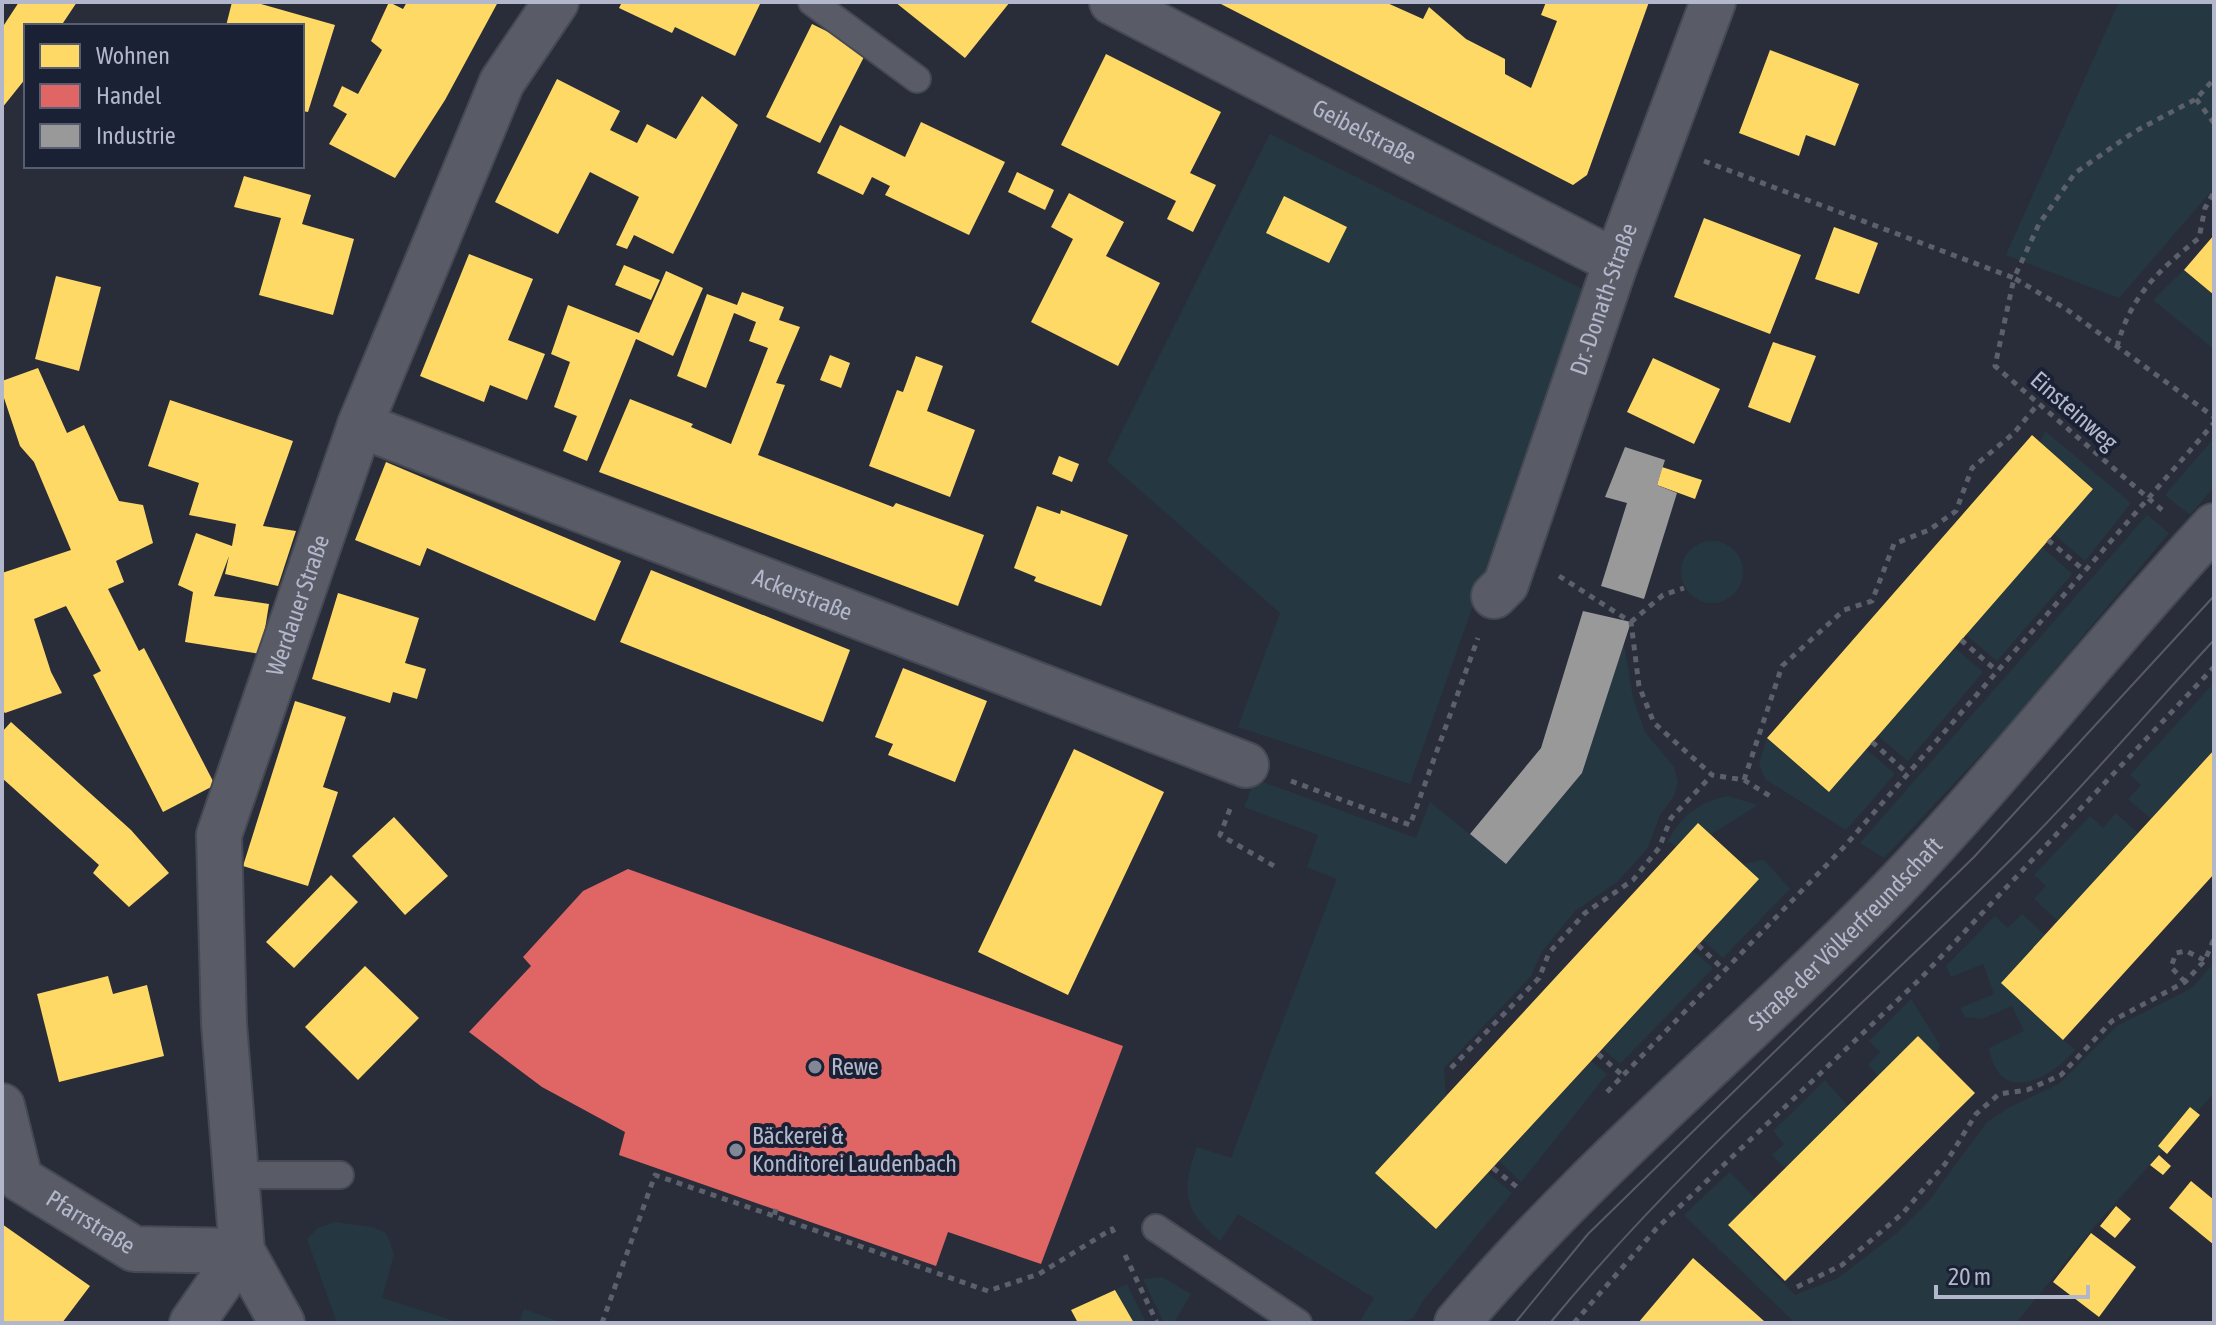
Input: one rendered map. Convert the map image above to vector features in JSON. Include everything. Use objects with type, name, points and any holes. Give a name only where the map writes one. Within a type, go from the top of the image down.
[{"type":"main road","name":"Straße der Völkerfreundschaft","points":[[1457,1323],[1602,1166],[1892,889],[1996,777],[2206,534]]},
{"type":"street","name":"Werdauer Straße","points":[[242,1251],[224,1024],[219,835],[360,425],[502,82],[556,2]]},
{"type":"street","name":"Geibelstraße","points":[[1112,2],[1616,262]]},
{"type":"street","name":"Dr.-Donath-Straße","points":[[1494,596],[1506,584],[1616,262],[1713,2]]},
{"type":"street","name":"Ackerstraße","points":[[360,425],[1246,765]]},
{"type":"street","name":"Pfarrstraße","points":[[2,1106],[20,1179],[134,1249],[242,1251]]},
{"type":"street","points":[[192,1323],[242,1251],[282,1323]]},
{"type":"lane","points":[[812,2],[917,79]]},
{"type":"lane","points":[[236,1175],[340,1175]]},
{"type":"lane","points":[[1156,1228],[1298,1323]]},
{"type":"path","points":[[2014,278],[2039,224],[2075,173],[2134,132],[2196,99],[2214,79]]},
{"type":"path","points":[[2196,99],[2214,123]]},
{"type":"path","points":[[1659,144],[2014,278],[2066,309],[2214,417]]},
{"type":"path","points":[[2117,347],[2124,322],[2156,272],[2199,238],[2205,208],[2214,192]]},
{"type":"path","name":"Einsteinweg","points":[[2014,278],[1995,366],[2149,499],[2206,534]]},
{"type":"path","points":[[1744,780],[1782,666],[1844,610],[1872,601],[1894,544],[1929,530],[1956,511],[1972,468],[2014,433],[2038,403]]},
{"type":"path","points":[[1599,1101],[1843,848],[2214,423]]},
{"type":"path","points":[[2048,540],[2085,571]]},
{"type":"path","points":[[1516,553],[1544,566],[1631,622]]},
{"type":"path","points":[[1631,622],[1663,595],[1684,588]]},
{"type":"path","points":[[1274,866],[1220,835],[1246,765],[1410,825],[1494,596]]},
{"type":"path","points":[[1631,622],[1639,686],[1654,723],[1712,775],[1744,780],[1773,798]]},
{"type":"path","points":[[1961,640],[1997,671]]},
{"type":"path","points":[[1574,1323],[1656,1229],[1921,978],[2214,667]]},
{"type":"path","points":[[1872,742],[1907,773]]},
{"type":"path","points":[[1451,1068],[1539,978],[1549,953],[1585,913],[1633,880],[1659,848],[1671,818],[1712,775]]},
{"type":"path","points":[[1797,1287],[1842,1265],[1903,1213],[1945,1164],[1976,1114],[1999,1094],[2027,1090],[2061,1075],[2112,1021],[2185,982],[2205,960],[2214,939]]},
{"type":"path","points":[[1698,945],[1724,970]]},
{"type":"path","points":[[2185,982],[2171,967],[2176,953],[2186,951],[2205,960]]},
{"type":"path","points":[[1598,1054],[1622,1074]]},
{"type":"path","points":[[1493,1168],[1525,1193]]},
{"type":"path","points":[[602,1323],[655,1175],[775,1213],[988,1291],[1039,1274],[1112,1229],[1157,1323]]},
{"type":"shaded area","points":[[2119,2],[2214,2],[2214,188],[2119,298],[2006,255]]},
{"type":"shaded area","points":[[1270,134],[1584,290],[1410,784],[1238,727],[1280,613],[1107,461]]},
{"type":"shaded area","points":[[2184,270],[2214,295],[2214,349],[2153,300]]},
{"type":"shaded area","points":[[2045,431],[2131,503],[2085,561],[2054,534],[2093,488],[2040,442]]},
{"type":"shaded area","points":[[2214,438],[2214,487],[2190,515],[2165,495]]},
{"type":"shaded area","points":[[2147,515],[2169,533],[2007,727],[1884,858],[1860,843]]},
{"type":"shaded area","points":[[1712,541],[1734,550],[1743,572],[1734,594],[1712,603],[1690,594],[1681,572],[1690,550]]},
{"type":"shaded area","points":[[2042,547],[2072,574],[1997,661],[1966,635]]},
{"type":"shaded area","points":[[1624,644],[1633,698],[1645,732],[1674,767],[1678,782],[1674,796],[1660,815],[1647,849],[1617,882],[1575,911],[1541,953],[1531,976],[1444,1068],[1446,1096],[1375,1173],[1436,1229],[1488,1173],[1512,1193],[1422,1302],[1413,1318],[1398,1323],[1359,1323],[1374,1298],[1238,1214],[1220,1241],[1199,1219],[1189,1199],[1187,1189],[1197,1147],[1231,1158],[1337,879],[1307,867],[1318,835],[1244,807],[1255,779],[1416,838],[1430,802],[1506,864],[1582,773]]},
{"type":"shaded area","points":[[1955,648],[1983,672],[1908,761],[1878,736]]},
{"type":"shaded area","points":[[2214,683],[2214,750],[2151,819],[2128,799],[2141,785],[2130,775]]},
{"type":"shaded area","points":[[1767,738],[1829,792],[1866,749],[1895,774],[1846,830],[1765,779],[1759,763]]},
{"type":"shaded area","points":[[1728,796],[1758,805],[1711,835],[1698,823],[1676,847],[1668,841],[1685,817],[1708,802]]},
{"type":"shaded area","points":[[2116,813],[2138,833],[2058,921],[2034,899],[2046,886],[2034,875],[2090,816],[2103,828]]},
{"type":"shaded area","points":[[1764,860],[1790,889],[1723,958],[1703,940],[1758,879],[1742,864]]},
{"type":"shaded area","points":[[2022,914],[2045,935],[2002,983],[2075,1050],[2039,1078],[2014,1082],[2003,1077],[1994,1066],[1989,1048],[2024,1031],[2012,1006],[1982,1019],[1965,1017],[1960,1008],[1994,994],[1983,964],[1951,977],[1946,966],[1995,916],[2008,928]]},
{"type":"shaded area","points":[[1693,951],[1713,968],[1620,1064],[1603,1049]]},
{"type":"shaded area","points":[[2214,963],[2214,1093],[2094,1227],[2016,1323],[1795,1323],[1684,1215],[1730,1172],[1755,1198],[1728,1226],[1795,1295],[1838,1278],[1897,1233],[1928,1202],[1987,1122],[2010,1107],[2059,1084],[2117,1026],[2192,988]]},
{"type":"shaded area","points":[[1911,999],[1940,1045],[1936,1054],[1918,1036],[1878,1076],[1868,1065],[1880,1052],[1869,1041]]},
{"type":"shaded area","points":[[1591,1061],[1607,1074],[1521,1182],[1499,1161]]},
{"type":"shaded area","points":[[1825,1080],[1848,1106],[1785,1168],[1772,1155],[1784,1144],[1773,1131]]},
{"type":"shaded area","points":[[335,1222],[372,1227],[386,1233],[394,1254],[382,1298],[461,1323],[337,1323],[307,1239],[318,1228]]},
{"type":"shaded area","points":[[1162,1277],[1191,1294],[1175,1321],[1178,1323],[1164,1323],[1143,1279]]},
{"type":"shaded area","points":[[1127,1284],[1146,1323],[1134,1323],[1115,1290]]},
{"type":"shaded area","points":[[524,1309],[563,1323],[519,1323]]},
{"type":"building: Wohnen","points":[[19,2],[77,2],[62,24],[24,24],[24,80],[2,108],[2,28]]},
{"type":"building: Wohnen","points":[[232,2],[254,2],[335,25],[308,112],[304,111],[304,24],[226,24]]},
{"type":"building: Wohnen","points":[[389,2],[403,9],[407,2],[498,2],[445,100],[395,178],[329,144],[347,114],[333,106],[342,86],[358,94],[382,50],[371,41]]},
{"type":"building: Wohnen","points":[[622,2],[761,2],[735,56],[675,27],[672,33],[619,8]]},
{"type":"building: Wohnen","points":[[895,2],[1010,2],[965,58]]},
{"type":"building: Wohnen","points":[[1217,2],[1385,2],[1423,19],[1429,7],[1466,39],[1505,59],[1505,74],[1531,88],[1557,21],[1541,15],[1546,2],[1649,2],[1587,175],[1573,185]]},
{"type":"building: Wohnen","points":[[812,24],[867,51],[820,143],[766,117]]},
{"type":"building: Wohnen","points":[[1770,50],[1859,84],[1835,146],[1806,135],[1799,156],[1739,133]]},
{"type":"building: Wohnen","points":[[1106,54],[1221,112],[1190,173],[1216,185],[1193,232],[1167,219],[1176,201],[1061,145]]},
{"type":"building: Wohnen","points":[[557,79],[620,111],[610,130],[637,143],[647,124],[676,139],[702,96],[738,125],[673,254],[634,235],[627,249],[616,245],[639,197],[590,172],[558,234],[495,202]]},
{"type":"building: Wohnen","points":[[921,122],[1005,162],[969,235],[885,195],[890,186],[872,177],[863,195],[817,173],[840,125],[905,157]]},
{"type":"building: Wohnen","points":[[1017,172],[1054,190],[1045,210],[1008,192]]},
{"type":"building: Wohnen","points":[[244,176],[311,195],[302,224],[354,239],[333,315],[259,295],[281,218],[234,207]]},
{"type":"building: Wohnen","points":[[1069,193],[1124,222],[1106,256],[1160,283],[1118,366],[1031,322],[1073,239],[1051,227]]},
{"type":"building: Wohnen","points":[[1284,196],[1347,227],[1329,263],[1266,233]]},
{"type":"building: Wohnen","points":[[1704,218],[1801,255],[1770,334],[1674,297]]},
{"type":"building: Wohnen","points":[[1834,227],[1878,243],[1859,294],[1815,279]]},
{"type":"building: Wohnen","points":[[2214,235],[2214,295],[2184,270]]},
{"type":"building: Wohnen","points":[[469,254],[533,279],[508,340],[545,354],[527,400],[490,385],[484,402],[420,376]]},
{"type":"building: Wohnen","points":[[624,265],[660,280],[651,300],[615,285]]},
{"type":"building: Wohnen","points":[[666,271],[703,288],[673,356],[636,339],[587,461],[563,451],[577,416],[554,407],[570,362],[551,354],[568,305],[639,333]]},
{"type":"building: Wohnen","points":[[56,276],[101,287],[79,371],[35,359]]},
{"type":"building: Wohnen","points":[[742,292],[784,307],[779,320],[800,327],[776,383],[785,385],[758,455],[893,507],[896,503],[984,535],[958,606],[599,472],[630,399],[693,424],[691,427],[731,444],[768,348],[749,341],[756,322],[734,313],[706,388],[677,376],[707,294],[737,305]]},
{"type":"building: Wohnen","points":[[1773,342],[1816,356],[1790,423],[1748,407]]},
{"type":"building: Wohnen","points":[[830,355],[850,363],[841,388],[820,380]]},
{"type":"building: Wohnen","points":[[916,356],[943,366],[927,411],[975,430],[950,497],[869,466],[897,390],[903,392]]},
{"type":"building: Wohnen","points":[[1653,358],[1720,389],[1694,444],[1627,412]]},
{"type":"building: Wohnen","points":[[38,368],[67,433],[84,425],[119,501],[143,505],[153,543],[116,561],[124,582],[108,589],[139,651],[144,648],[215,785],[163,812],[93,675],[101,671],[66,606],[34,619],[51,672],[62,693],[5,713],[2,710],[2,573],[71,550],[34,462],[20,446],[2,392],[2,381]]},
{"type":"building: Wohnen","points":[[170,400],[293,441],[263,526],[296,531],[278,586],[225,574],[229,556],[214,596],[269,604],[261,654],[185,642],[193,592],[178,585],[196,533],[232,546],[236,524],[189,515],[199,483],[148,466]]},
{"type":"building: Wohnen","points":[[2032,435],[2093,489],[1829,792],[1767,738]]},
{"type":"building: Wohnen","points":[[1059,456],[1079,464],[1072,482],[1052,474]]},
{"type":"building: Wohnen","points":[[386,462],[621,561],[595,621],[427,548],[420,566],[355,540]]},
{"type":"building: Wohnen","points":[[1662,467],[1702,480],[1695,499],[1657,485]]},
{"type":"building: Wohnen","points":[[1037,506],[1060,514],[1061,510],[1128,535],[1101,606],[1034,581],[1036,577],[1014,568]]},
{"type":"building: Wohnen","points":[[651,570],[850,650],[823,722],[620,642]]},
{"type":"building: Wohnen","points":[[338,593],[419,618],[405,663],[426,669],[417,699],[393,692],[390,703],[312,679]]},
{"type":"building: Wohnen","points":[[903,668],[987,701],[955,782],[888,755],[893,744],[875,737]]},
{"type":"building: Wohnen","points":[[295,701],[346,717],[323,787],[338,792],[308,886],[243,866]]},
{"type":"building: Wohnen","points":[[11,722],[131,830],[169,873],[129,907],[93,873],[99,865],[2,778],[2,732]]},
{"type":"building: Wohnen","points":[[1074,749],[1164,792],[1068,995],[978,952]]},
{"type":"building: Wohnen","points":[[2214,750],[2214,874],[2063,1040],[2001,983]]},
{"type":"building: Wohnen","points":[[394,817],[448,876],[405,915],[352,856]]},
{"type":"building: Wohnen","points":[[1698,823],[1759,879],[1436,1229],[1375,1173]]},
{"type":"building: Wohnen","points":[[331,875],[358,902],[294,968],[266,942]]},
{"type":"building: Wohnen","points":[[365,966],[419,1018],[358,1080],[305,1027]]},
{"type":"building: Wohnen","points":[[108,976],[113,994],[147,985],[164,1056],[59,1082],[37,994]]},
{"type":"building: Wohnen","points":[[1918,1036],[1975,1093],[1785,1281],[1728,1225]]},
{"type":"building: Wohnen","points":[[2190,1107],[2200,1115],[2167,1154],[2158,1146]]},
{"type":"building: Wohnen","points":[[2159,1155],[2171,1166],[2163,1175],[2150,1165]]},
{"type":"building: Wohnen","points":[[2191,1181],[2214,1200],[2214,1245],[2169,1208]]},
{"type":"building: Wohnen","points":[[2116,1206],[2131,1219],[2115,1238],[2100,1226]]},
{"type":"building: Wohnen","points":[[2,1224],[90,1286],[62,1323],[2,1323]]},
{"type":"building: Wohnen","points":[[2091,1233],[2136,1267],[2099,1317],[2053,1282]]},
{"type":"building: Wohnen","points":[[1693,1258],[1764,1321],[1638,1323]]},
{"type":"building: Wohnen","points":[[1115,1290],[1134,1323],[1078,1323],[1071,1310]]},
{"type":"building: Handel","name":"Rewe","points":[[628,869],[1123,1046],[1041,1264],[948,1232],[936,1266],[619,1155],[625,1132],[542,1087],[469,1032],[531,966],[523,957],[583,891]]},
{"type":"building: Industrie","points":[[1625,447],[1665,460],[1657,485],[1677,493],[1644,599],[1601,586],[1627,503],[1605,497]]},
{"type":"building: Industrie","points":[[1583,611],[1631,622],[1582,773],[1506,864],[1470,834],[1541,748]]},
{"type":"tram line","points":[[1515,1323],[1588,1234],[1974,857],[2214,596]]},
{"type":"tram line","points":[[1550,1323],[1600,1264],[1707,1152],[2045,825],[2214,640]]},
{"type":"place","name":"Rewe","points":[[815,1067]]},
{"type":"place","name":"Bäckerei & Konditorei Laudenbach","points":[[736,1150]]}]
